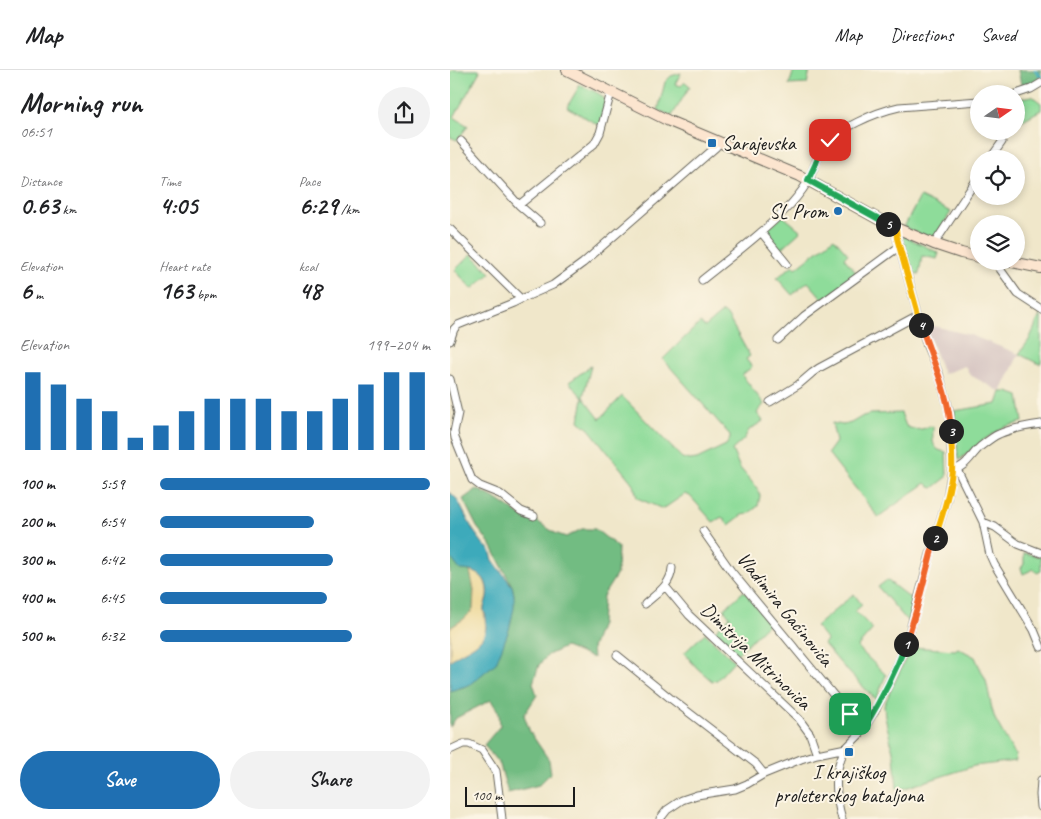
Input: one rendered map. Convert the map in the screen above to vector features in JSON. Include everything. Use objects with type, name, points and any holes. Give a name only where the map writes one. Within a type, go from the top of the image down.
[{"type":"street","points":[[567,70],[668,121],[808,180],[896,228],[934,244],[970,256]]},
{"type":"street","points":[[1025,91],[1041,82]]},
{"type":"street","points":[[519,205],[594,144],[600,133],[610,92]]},
{"type":"street","points":[[702,280],[761,232],[787,208],[808,180],[821,150],[844,129],[878,113],[899,107],[970,102]]},
{"type":"street","points":[[461,141],[519,205],[540,223]]},
{"type":"street","points":[[450,341],[454,329],[458,325],[553,285],[583,263],[720,142]]},
{"type":"street","points":[[996,150],[1002,142]]},
{"type":"street","points":[[934,244],[970,190]]},
{"type":"street","points":[[842,819],[836,785],[839,761],[846,748],[865,726],[898,662],[909,634],[954,469],[948,402],[927,346],[897,238],[896,228]]},
{"type":"street","points":[[450,229],[521,299]]},
{"type":"street","points":[[761,232],[787,264]]},
{"type":"street","points":[[778,340],[804,316],[900,246]]},
{"type":"street","points":[[1025,264],[1040,266]]},
{"type":"street","points":[[1000,270],[1018,294],[1041,309]]},
{"type":"street","points":[[770,402],[798,385],[819,368],[918,315]]},
{"type":"street","points":[[450,379],[458,413],[454,432],[455,438],[472,480],[480,486],[500,494],[521,511],[534,516]]},
{"type":"street","points":[[954,469],[964,464],[978,448],[999,434],[1041,424]]},
{"type":"street","points":[[954,469],[984,522],[990,555],[994,564],[1034,630],[1041,647]]},
{"type":"street","points":[[984,522],[996,527],[1018,544],[1041,553]]},
{"type":"street","name":"Vladimira Gaćinovića","points":[[703,531],[731,570],[825,684],[850,714],[865,726]]},
{"type":"street","points":[[645,604],[665,586],[672,568]]},
{"type":"street","name":"Dimitrija Mitrinovića","points":[[665,586],[689,615],[799,719],[810,734],[817,754]]},
{"type":"street","points":[[617,655],[756,764],[764,774]]},
{"type":"street","points":[[450,750],[463,744],[469,744],[482,750],[496,771],[502,819]]},
{"type":"street","points":[[660,819],[667,810],[682,800],[697,795],[735,789],[764,774],[817,754],[846,748]]},
{"type":"street","points":[[829,752],[835,755],[839,761]]},
{"type":"street","points":[[1041,780],[1041,807]]},
{"type":"shaded area","points":[[925,325],[970,335],[1019,354],[1001,392],[970,375],[965,366],[943,374]]},
{"type":"green space","points":[[452,70],[480,71],[454,117],[468,126],[457,140],[450,137],[450,72]]},
{"type":"green space","points":[[794,70],[810,70],[807,84],[789,85]]},
{"type":"green space","points":[[1018,70],[1041,70],[1041,76],[1029,87],[1025,88],[1025,85],[1021,85]]},
{"type":"green space","points":[[681,73],[675,84],[681,86],[685,82],[690,86],[672,116],[658,110],[665,82],[671,76]]},
{"type":"green space","points":[[580,85],[597,93],[604,99],[605,103],[600,126],[567,107]]},
{"type":"green space","points":[[1032,96],[1041,103],[1041,110],[1025,119],[1025,97]]},
{"type":"green space","points":[[920,197],[951,212],[934,238],[931,239],[904,227]]},
{"type":"green space","points":[[783,216],[801,231],[780,250],[768,234],[768,229]]},
{"type":"green space","points":[[904,236],[939,253],[937,259],[922,256],[919,274],[912,273],[902,239]]},
{"type":"green space","points":[[834,238],[848,254],[844,258],[858,275],[823,299],[808,282],[792,295],[777,278],[793,265],[796,268]]},
{"type":"green space","points":[[471,254],[491,273],[472,289],[455,270]]},
{"type":"green space","points":[[723,312],[727,315],[750,356],[746,359],[752,367],[742,375],[764,404],[757,413],[763,421],[749,430],[744,439],[732,450],[740,468],[757,488],[760,496],[758,506],[729,525],[722,517],[713,522],[690,496],[685,494],[663,509],[637,498],[634,485],[589,429],[579,421],[583,398],[569,382],[591,366],[583,397],[600,419],[622,396],[682,458],[697,459],[726,445],[730,435],[663,359],[700,323],[705,327]]},
{"type":"green space","points":[[1041,313],[1041,363],[1039,364],[1019,354],[1029,340]]},
{"type":"green space","points":[[1001,392],[1008,392],[1019,396],[1023,422],[1004,427],[982,441],[959,460],[954,411],[997,404]]},
{"type":"green space","points":[[901,413],[906,426],[910,428],[919,429],[933,426],[935,446],[937,449],[946,452],[947,477],[933,488],[926,483],[878,517],[828,453],[836,442],[832,423],[843,425],[871,414]]},
{"type":"green space","points":[[477,489],[498,500],[523,517],[535,520],[555,533],[566,537],[582,529],[595,529],[618,547],[617,574],[603,596],[601,624],[592,648],[593,658],[565,647],[548,655],[539,665],[533,683],[537,695],[524,715],[530,732],[549,760],[551,773],[539,785],[508,793],[500,765],[484,745],[500,726],[499,713],[491,700],[456,718],[450,727],[450,691],[469,685],[514,595],[512,586],[491,545],[477,527],[463,499]]},
{"type":"green space","points":[[1024,553],[1041,557],[1041,571],[1037,573],[1034,569],[1023,574],[1021,568],[1024,564]]},
{"type":"green space","points":[[450,557],[460,569],[470,571],[474,590],[473,610],[464,619],[450,628]]},
{"type":"green space","points":[[887,580],[907,596],[914,599],[909,623],[878,587]]},
{"type":"green space","points":[[744,591],[769,623],[736,655],[713,633],[730,617],[724,609]]},
{"type":"green space","points":[[854,594],[862,605],[855,611],[873,629],[857,647],[886,675],[876,700],[824,644],[827,640],[816,626]]},
{"type":"green space","points":[[705,633],[734,661],[717,680],[712,681],[684,653]]},
{"type":"green space","points":[[911,647],[955,650],[958,648],[975,657],[986,680],[995,719],[1015,755],[1016,761],[974,766],[899,790],[897,788],[894,756],[884,705]]},
{"type":"sand","points":[[470,571],[475,572],[484,579],[487,588],[484,606],[485,633],[482,639],[450,661],[450,628],[464,619],[473,610],[474,590]]},
{"type":"water","points":[[450,492],[457,499],[473,530],[490,550],[493,560],[512,586],[514,608],[509,630],[496,663],[469,685],[450,691],[450,661],[481,639],[486,629],[484,608],[487,598],[487,585],[481,576],[466,570],[460,570],[450,557]]},
{"type":"waterway","points":[[1035,70],[1041,77]]},
{"type":"place","name":"Sarajevska","points":[[712,143]]},
{"type":"place","name":"SL Prom","points":[[838,211]]},
{"type":"place","name":"I krajiškog proleterskog bataljona","points":[[849,752]]},
{"type":"route","points":[[830,140],[821,150],[808,180],[896,228],[897,238],[927,346],[948,402],[952,453],[952,469],[947,500],[930,555],[917,608],[901,656],[876,709],[865,726],[850,714]]}]
